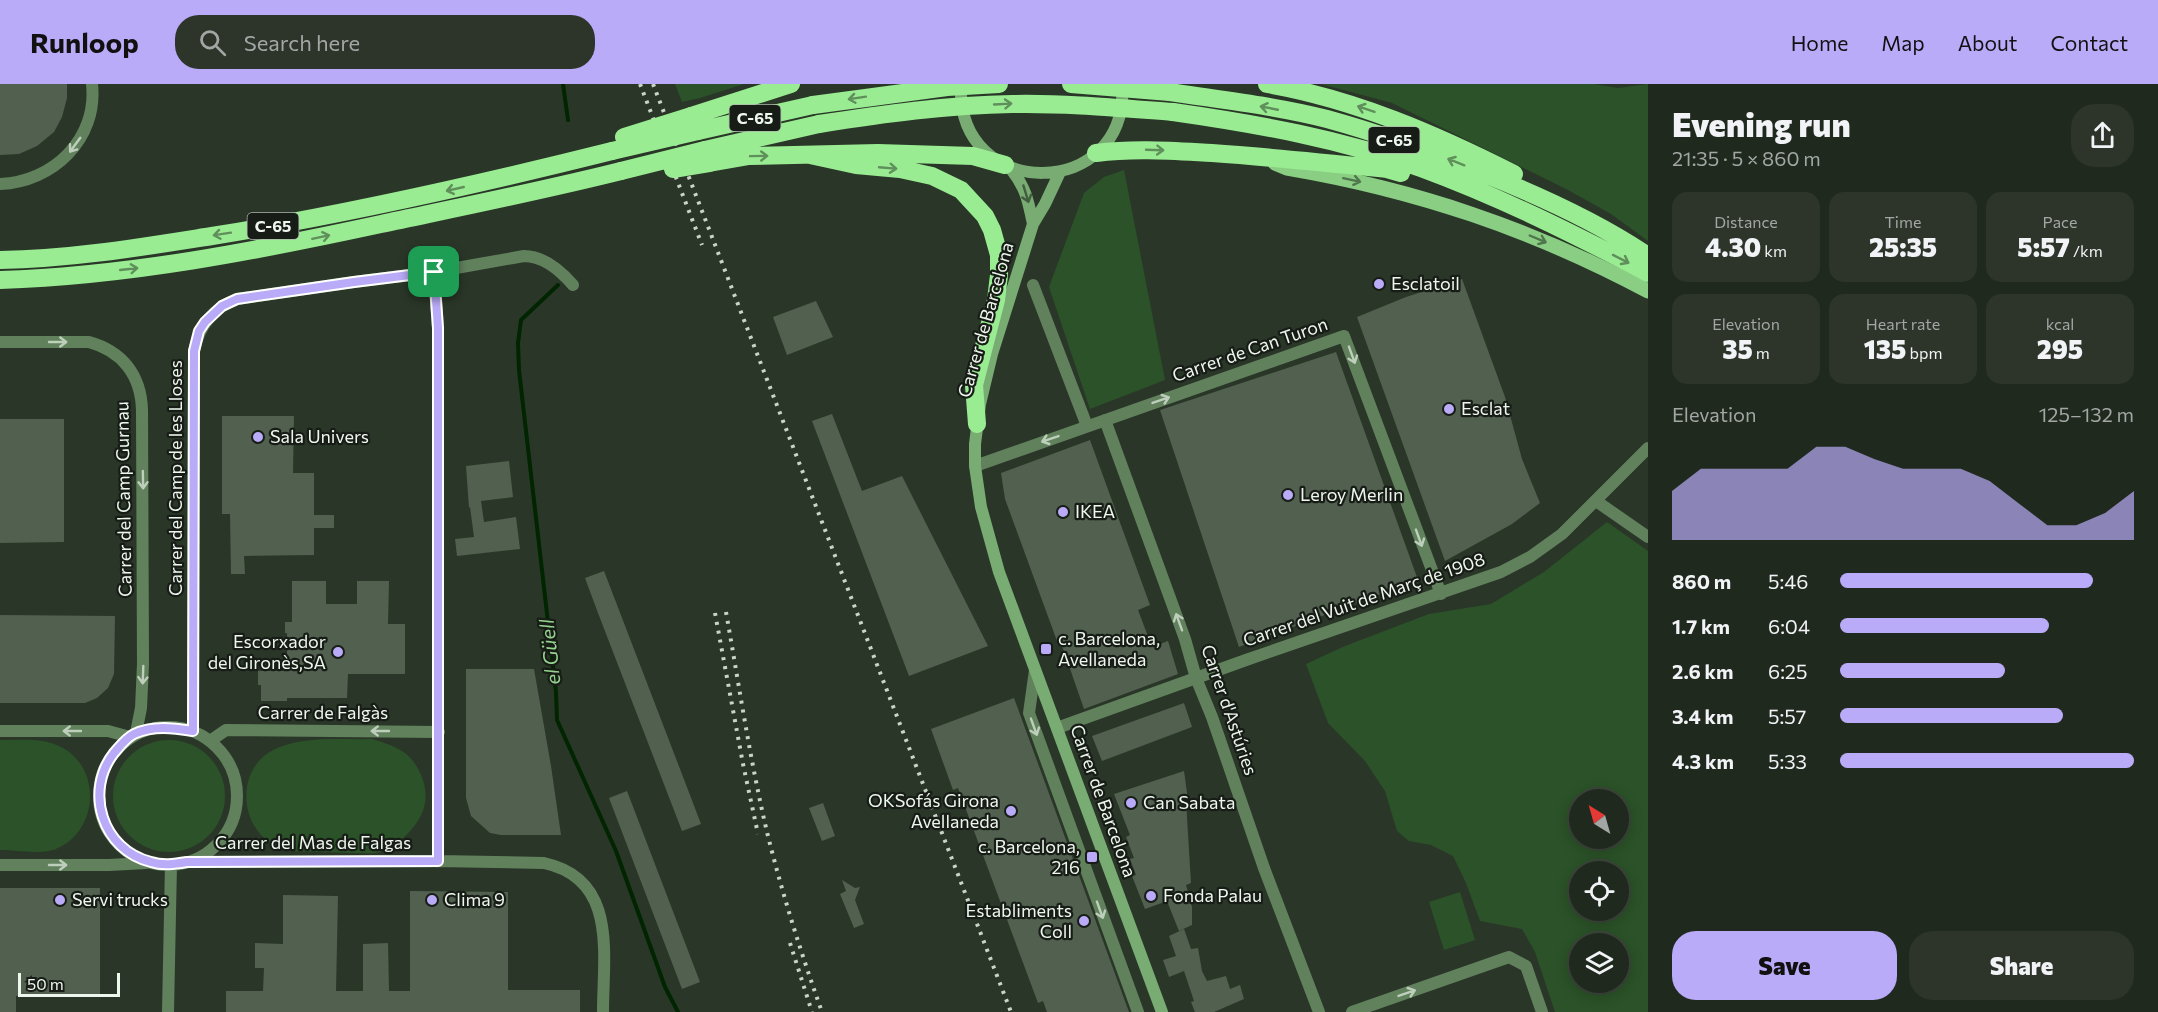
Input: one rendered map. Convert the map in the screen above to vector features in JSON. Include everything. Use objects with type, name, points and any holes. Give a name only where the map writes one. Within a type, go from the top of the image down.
[{"type":"highway","points":[[694,124],[791,84]]},
{"type":"highway","name":"C-65","points":[[0,260],[138,248],[292,223],[512,176],[610,146],[694,124],[947,87],[999,84]]},
{"type":"highway","name":"C-65","points":[[1071,84],[1170,92],[1326,119],[1425,150],[1526,190],[1605,230],[1648,256]]},
{"type":"highway","points":[[1267,84],[1354,105],[1406,123],[1563,198],[1605,230]]},
{"type":"highway","name":"C-65","points":[[0,280],[144,268],[297,242],[707,156],[819,124],[881,114],[1011,104],[1062,104],[1173,112],[1251,123],[1322,138],[1420,168],[1511,204],[1648,273]]},
{"type":"highway","points":[[1096,153],[1127,149],[1255,156],[1387,169],[1440,182],[1531,215]]},
{"type":"highway","points":[[707,156],[878,153],[973,156],[1007,167]]},
{"type":"highway","points":[[810,155],[856,165],[900,169],[932,176],[961,190],[985,216],[992,230],[999,255],[999,275],[996,300],[974,384],[977,424]]},
{"type":"highway","points":[[0,255],[30,258]]},
{"type":"highway","points":[[0,290],[24,288],[71,275]]},
{"type":"main road","points":[[962,84],[963,111],[973,136],[988,154],[1007,167],[1038,174],[1060,172],[1076,167],[1096,153],[1108,140],[1118,121],[1122,84]]},
{"type":"main road","points":[[1255,156],[1287,168],[1414,195],[1490,219],[1544,241],[1648,291]]},
{"type":"main road","name":"Carrer de Barcelona","points":[[1007,167],[1022,183],[1028,196],[1033,224]]},
{"type":"main road","name":"Carrer de Barcelona","points":[[1060,172],[1033,224],[992,354],[980,404],[975,466],[981,507],[999,572],[1162,1012]]},
{"type":"street","points":[[0,183],[24,181],[39,176],[64,159],[74,148],[88,121],[92,88]]},
{"type":"street","name":"Carrer del Camp de les Lloses","points":[[193,731],[194,351],[199,331],[213,313],[237,299],[434,272],[524,256],[536,256],[562,271],[573,285]]},
{"type":"street","points":[[434,272],[438,340],[438,861],[544,863],[571,872],[582,881],[593,895],[599,910],[603,937],[603,1012]]},
{"type":"street","points":[[1033,285],[1087,426]]},
{"type":"street","name":"Carrer de Can Turon","points":[[975,466],[1344,336],[1441,594]]},
{"type":"street","name":"Carrer del Camp Gurnau","points":[[0,342],[89,342],[99,345],[124,362],[140,389],[143,664],[141,708],[133,735]]},
{"type":"street","name":"Carrer d'Astúries","points":[[1106,420],[1264,868],[1319,1012]]},
{"type":"street","name":"Carrer del Vuit de Març de 1908","points":[[1057,728],[1501,572],[1530,557],[1562,534],[1648,448]]},
{"type":"street","points":[[1596,501],[1648,537]]},
{"type":"street","name":"Carrer de Barcelona","points":[[1035,670],[1029,713],[1138,1012]]},
{"type":"street","points":[[0,731],[108,731],[133,735],[167,727],[193,731],[210,741],[220,751],[231,769],[235,781],[236,807],[231,823],[219,842],[201,856],[187,862],[0,865]]},
{"type":"street","name":"Carrer de Falgàs","points":[[210,741],[226,730],[439,732]]},
{"type":"street","points":[[133,735],[121,744],[108,762],[100,783],[99,804],[112,836],[124,849],[150,862]]},
{"type":"street","name":"Carrer del Mas de Falgas","points":[[187,862],[438,861]]},
{"type":"street","points":[[168,1012],[171,864]]},
{"type":"street","points":[[1352,1012],[1509,957],[1526,966],[1542,1012]]},
{"type":"green space","points":[[675,84],[744,84],[682,102]]},
{"type":"green space","points":[[1321,84],[1594,84],[1618,88],[1648,84],[1648,241],[1611,214],[1568,190],[1392,103]]},
{"type":"green space","points":[[1124,170],[1165,380],[1090,409],[1049,287],[1084,193],[1104,177]]},
{"type":"green space","points":[[1607,522],[1648,551],[1648,1012],[1555,1012],[1535,952],[1522,929],[1480,921],[1453,856],[1431,845],[1409,841],[1397,831],[1385,791],[1365,761],[1328,723],[1306,664],[1345,646],[1429,614],[1491,604],[1544,572]]},
{"type":"green space","points":[[322,739],[372,739],[404,752],[416,765],[424,782],[426,795],[424,807],[417,822],[406,836],[391,847],[376,853],[294,851],[277,846],[263,837],[253,824],[246,791],[250,775],[259,761],[273,750],[297,742]]},
{"type":"green space","points":[[0,740],[32,740],[56,744],[75,758],[84,770],[89,784],[88,813],[73,838],[60,847],[39,852],[0,850]]},
{"type":"green space","points":[[169,740],[191,744],[209,756],[221,774],[225,796],[221,818],[209,836],[191,848],[169,852],[147,848],[129,836],[117,818],[113,796],[117,774],[129,756],[147,744]]},
{"type":"green space","points":[[1460,892],[1475,940],[1444,950],[1429,902]]},
{"type":"building","points":[[0,84],[67,84],[67,98],[62,117],[54,132],[37,146],[19,154],[0,155]]},
{"type":"building","name":"Esclat","points":[[1462,279],[1505,397],[1522,459],[1540,503],[1512,524],[1445,561],[1357,317],[1406,297]]},
{"type":"building","points":[[816,301],[833,337],[787,355],[773,317]]},
{"type":"building","name":"Leroy Merlin","points":[[1336,352],[1418,580],[1239,647],[1160,410]]},
{"type":"building","points":[[832,414],[862,491],[902,476],[988,646],[909,676],[812,421]]},
{"type":"building","points":[[222,416],[294,416],[293,473],[314,473],[314,515],[334,515],[334,528],[314,528],[314,555],[244,556],[245,574],[231,574],[230,514],[222,514]]},
{"type":"building","points":[[0,419],[64,419],[64,542],[0,543]]},
{"type":"building","points":[[1090,440],[1150,605],[1138,610],[1152,647],[1168,641],[1178,674],[1084,709],[1060,640],[1057,641],[1005,499],[1001,473]]},
{"type":"building","points":[[509,461],[513,497],[481,501],[484,522],[516,517],[520,549],[457,556],[455,539],[474,537],[466,466]]},
{"type":"building","points":[[604,571],[701,824],[682,831],[585,578]]},
{"type":"building","name":"Escorxador del Gironès,SA","points":[[292,581],[326,581],[326,604],[357,604],[357,581],[389,581],[388,624],[405,624],[405,674],[348,674],[347,698],[287,698],[287,701],[261,701],[258,671],[287,671],[285,622],[292,622]]},
{"type":"building","points":[[0,615],[115,616],[114,674],[108,688],[97,698],[85,703],[0,703]]},
{"type":"building","points":[[466,669],[534,669],[561,835],[490,833],[471,816],[466,798]]},
{"type":"building","points":[[1014,698],[1129,1012],[1047,1012],[1043,1001],[1038,1003],[958,788],[953,790],[931,729]]},
{"type":"building","points":[[1184,703],[1192,727],[1102,761],[1092,736]]},
{"type":"building","points":[[1184,771],[1188,800],[1186,801],[1191,883],[1186,885],[1192,907],[1192,925],[1179,931],[1167,901],[1145,909],[1132,876],[1136,875],[1130,859],[1134,858],[1126,837],[1130,835],[1114,794]]},
{"type":"building","points":[[627,791],[700,982],[682,989],[609,798]]},
{"type":"building","points":[[823,803],[835,836],[822,841],[809,808]]},
{"type":"building","points":[[842,880],[855,888],[860,887],[855,900],[864,924],[854,928],[840,894],[846,891]]},
{"type":"building","points":[[0,888],[100,888],[100,996],[16,996],[16,1012],[0,1012]]},
{"type":"building","points":[[410,891],[508,892],[508,990],[580,990],[580,1012],[226,1012],[226,991],[263,991],[264,968],[255,968],[255,943],[283,944],[283,895],[338,896],[336,991],[363,991],[363,944],[388,943],[389,991],[410,991]]},
{"type":"building","points":[[1184,929],[1191,949],[1198,948],[1202,971],[1207,981],[1226,976],[1230,989],[1240,985],[1244,999],[1214,1012],[1195,1012],[1191,1002],[1194,1001],[1184,971],[1169,977],[1163,960],[1176,956],[1169,936]]},
{"type":"waterway","name":"el Güell","points":[[563,84],[568,120]]},
{"type":"waterway","name":"el Güell","points":[[558,285],[521,320],[518,343],[519,370],[556,692],[557,720],[616,851],[665,987],[678,1012]]},
{"type":"railway","points":[[640,84],[702,245]]},
{"type":"railway","points":[[653,84],[1011,1012]]},
{"type":"railway","points":[[726,612],[767,832],[792,923],[822,1012]]},
{"type":"railway","points":[[715,613],[758,834]]},
{"type":"railway","points":[[790,943],[812,1012]]},
{"type":"place","name":"Esclatoil","points":[[1379,284]]},
{"type":"place","name":"Esclat","points":[[1449,409]]},
{"type":"place","name":"Sala Univers","points":[[258,437]]},
{"type":"place","name":"Leroy Merlin","points":[[1288,495]]},
{"type":"place","name":"IKEA","points":[[1063,512]]},
{"type":"place","name":"c. Barcelona, Avellaneda","points":[[1046,649]]},
{"type":"place","name":"Escorxador del Gironès,SA","points":[[338,652]]},
{"type":"place","name":"Can Sabata","points":[[1131,803]]},
{"type":"place","name":"OKSofás Girona Avellaneda","points":[[1011,811]]},
{"type":"place","name":"c. Barcelona, 216","points":[[1092,857]]},
{"type":"place","name":"Fonda Palau","points":[[1151,896]]},
{"type":"place","name":"Servi trucks","points":[[60,900]]},
{"type":"place","name":"Clima 9","points":[[432,900]]},
{"type":"place","name":"Establiments Coll","points":[[1084,921]]},
{"type":"route","points":[[434,272],[438,328],[438,861],[162,864],[135,856],[124,849],[112,836],[104,821],[99,804],[100,783],[108,762],[121,744],[136,733],[167,727],[193,731],[194,351],[199,331],[213,313],[237,299],[434,272]]}]
